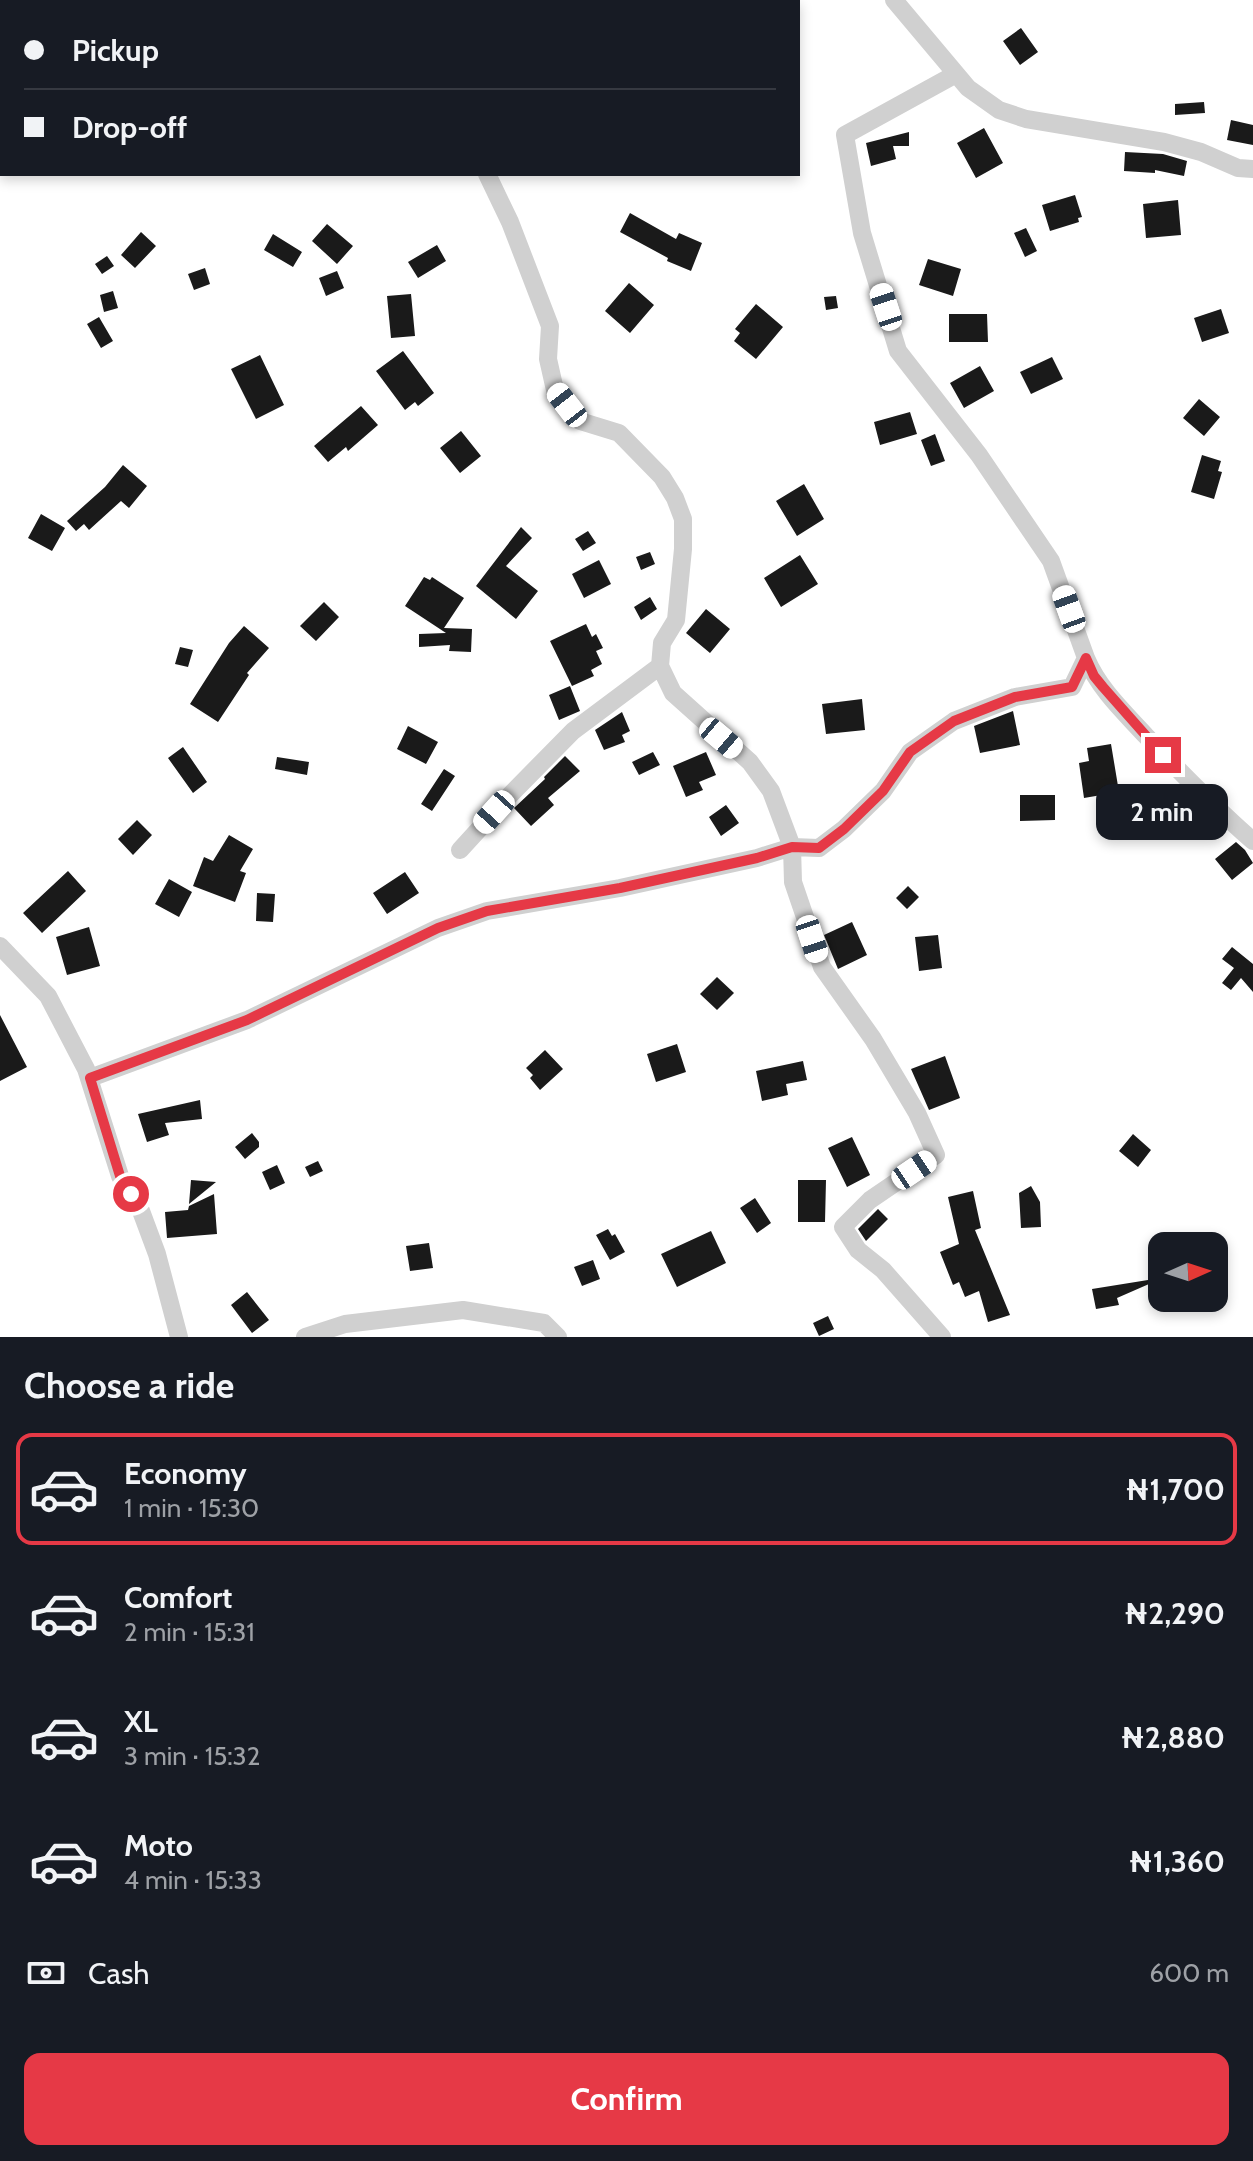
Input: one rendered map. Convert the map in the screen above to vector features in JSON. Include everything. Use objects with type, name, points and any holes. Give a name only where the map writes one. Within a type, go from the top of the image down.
[{"type":"street","points":[[894,0],[968,88],[999,110],[1026,119],[1164,142],[1201,152],[1238,168],[1253,169]]},
{"type":"street","points":[[956,74],[845,135],[862,233],[898,351],[979,455],[1051,561],[1094,676],[1200,794],[1253,841]]},
{"type":"street","points":[[488,176],[510,222],[550,326],[548,359],[555,390],[580,421],[619,433],[662,477],[683,519],[676,620],[662,643],[660,666],[673,693],[750,762],[771,791],[792,847],[793,882],[822,967],[873,1039],[917,1113],[936,1155],[870,1200],[843,1227],[858,1250],[883,1270],[942,1337]]},
{"type":"street","points":[[90,1078],[247,1020],[438,928],[487,911],[620,888],[757,858],[792,847],[819,848],[844,829],[883,791],[910,752],[954,721],[1015,697],[1072,687],[1086,658]]},
{"type":"street","points":[[460,850],[573,731],[660,666]]},
{"type":"street","points":[[0,946],[48,996],[90,1078],[120,1176],[141,1211],[157,1254],[179,1337]]},
{"type":"street","points":[[305,1337],[345,1324],[463,1310],[544,1323],[558,1337]]},
{"type":"building","points":[[1021,28],[1038,52],[1020,65],[1003,41]]},
{"type":"building","points":[[1204,102],[1205,113],[1175,115],[1175,104]]},
{"type":"building","points":[[1231,120],[1253,125],[1253,145],[1227,140]]},
{"type":"building","points":[[984,128],[1003,163],[976,178],[957,143]]},
{"type":"building","points":[[909,132],[909,146],[893,146],[896,159],[871,166],[866,143]]},
{"type":"building","points":[[1125,152],[1163,154],[1187,161],[1184,176],[1155,170],[1155,173],[1124,171]]},
{"type":"building","points":[[1075,195],[1082,217],[1078,218],[1079,222],[1050,231],[1042,205]]},
{"type":"building","points":[[1178,200],[1181,235],[1146,238],[1143,204]]},
{"type":"building","points":[[630,213],[676,239],[679,233],[702,243],[691,271],[667,261],[668,258],[620,232]]},
{"type":"building","points":[[327,224],[353,246],[337,264],[312,241]]},
{"type":"building","points":[[1026,228],[1037,251],[1025,257],[1014,233]]},
{"type":"building","points":[[141,232],[156,246],[135,268],[121,255]]},
{"type":"building","points":[[273,234],[302,252],[293,267],[264,250]]},
{"type":"building","points":[[437,245],[446,261],[418,278],[408,262]]},
{"type":"building","points":[[107,256],[114,266],[102,274],[95,264]]},
{"type":"building","points":[[928,259],[961,269],[953,296],[919,285]]},
{"type":"building","points":[[205,268],[210,284],[194,290],[188,274]]},
{"type":"building","points":[[337,271],[344,288],[326,296],[319,278]]},
{"type":"building","points":[[629,283],[654,305],[630,333],[605,311]]},
{"type":"building","points":[[113,291],[118,308],[104,312],[100,295]]},
{"type":"building","points":[[411,294],[415,336],[391,338],[387,296]]},
{"type":"building","points":[[836,296],[838,308],[826,310],[824,297]]},
{"type":"building","points":[[756,304],[783,327],[756,359],[734,341],[740,333],[735,329]]},
{"type":"building","points":[[1221,309],[1229,333],[1202,342],[1194,318]]},
{"type":"building","points":[[949,314],[987,314],[988,342],[949,342]]},
{"type":"building","points":[[99,317],[113,341],[101,348],[87,324]]},
{"type":"building","points":[[403,351],[434,393],[418,406],[415,402],[405,410],[376,371]]},
{"type":"building","points":[[260,355],[284,405],[256,419],[231,369]]},
{"type":"building","points":[[1052,357],[1063,379],[1031,394],[1020,372]]},
{"type":"building","points":[[980,366],[994,391],[964,408],[950,383]]},
{"type":"building","points":[[1199,399],[1220,417],[1204,436],[1183,418]]},
{"type":"building","points":[[361,406],[378,425],[348,451],[346,447],[328,462],[314,446]]},
{"type":"building","points":[[910,412],[917,434],[880,445],[874,422]]},
{"type":"building","points":[[461,431],[481,456],[460,473],[440,448]]},
{"type":"building","points":[[935,434],[945,461],[931,466],[921,440]]},
{"type":"building","points":[[1202,455],[1221,461],[1218,471],[1222,472],[1214,499],[1191,492]]},
{"type":"building","points":[[123,465],[147,486],[129,508],[121,501],[89,530],[84,524],[76,531],[67,521],[105,487]]},
{"type":"building","points":[[804,484],[824,519],[797,536],[776,501]]},
{"type":"building","points":[[41,514],[65,528],[52,551],[28,538]]},
{"type":"building","points":[[521,527],[532,538],[506,566],[538,591],[516,619],[476,586]]},
{"type":"building","points":[[588,531],[596,543],[583,551],[575,539]]},
{"type":"building","points":[[650,552],[655,564],[641,570],[636,557]]},
{"type":"building","points":[[800,555],[818,584],[781,607],[764,578]]},
{"type":"building","points":[[599,560],[611,584],[584,598],[572,574]]},
{"type":"building","points":[[424,577],[430,580],[432,577],[464,598],[444,628],[472,629],[471,652],[449,651],[450,645],[419,647],[419,634],[446,633],[405,606]]},
{"type":"building","points":[[650,597],[657,609],[641,620],[634,607]]},
{"type":"building","points":[[324,602],[339,617],[316,641],[300,626]]},
{"type":"building","points":[[706,609],[730,629],[710,653],[686,633]]},
{"type":"building","points":[[586,624],[592,637],[596,634],[603,648],[596,651],[602,664],[591,670],[594,676],[572,686],[550,641]]},
{"type":"building","points":[[244,626],[269,648],[247,673],[249,675],[218,722],[190,704],[229,643]]},
{"type":"building","points":[[180,647],[193,650],[188,667],[175,664]]},
{"type":"building","points":[[570,686],[580,711],[559,720],[549,695]]},
{"type":"building","points":[[862,699],[865,730],[826,734],[822,704]]},
{"type":"building","points":[[1013,711],[1020,745],[980,753],[974,726]]},
{"type":"building","points":[[622,712],[630,731],[622,735],[625,742],[604,750],[595,730]]},
{"type":"building","points":[[408,726],[438,742],[426,764],[397,749]]},
{"type":"building","points":[[1111,744],[1119,792],[1084,798],[1079,763],[1089,761],[1087,748]]},
{"type":"building","points":[[183,747],[207,782],[193,793],[168,758]]},
{"type":"building","points":[[653,752],[660,765],[639,775],[632,762]]},
{"type":"building","points":[[706,752],[716,775],[699,782],[703,790],[686,797],[673,766]]},
{"type":"building","points":[[565,756],[580,771],[548,798],[554,805],[531,826],[514,808]]},
{"type":"building","points":[[277,757],[309,762],[307,775],[275,769]]},
{"type":"building","points":[[444,769],[455,776],[432,811],[421,804]]},
{"type":"building","points":[[1020,795],[1055,795],[1055,820],[1020,821]]},
{"type":"building","points":[[726,805],[739,823],[721,836],[709,817]]},
{"type":"building","points":[[137,820],[152,835],[133,855],[118,839]]},
{"type":"building","points":[[229,835],[253,849],[240,871],[246,873],[235,902],[193,886],[204,857],[213,861]]},
{"type":"building","points":[[1236,842],[1253,863],[1232,880],[1215,859]]},
{"type":"building","points":[[68,871],[86,891],[42,933],[23,913]]},
{"type":"building","points":[[405,872],[419,893],[387,914],[373,893]]},
{"type":"building","points":[[169,879],[192,892],[179,917],[155,904]]},
{"type":"building","points":[[908,886],[919,897],[907,909],[896,898]]},
{"type":"building","points":[[257,893],[275,894],[273,922],[256,921]]},
{"type":"building","points":[[852,922],[867,955],[838,969],[824,935]]},
{"type":"building","points":[[89,927],[100,966],[67,975],[56,937]]},
{"type":"building","points":[[938,935],[942,968],[919,971],[915,937]]},
{"type":"building","points":[[1232,947],[1253,964],[1253,992],[1241,978],[1231,990],[1222,983],[1234,968],[1222,959]]},
{"type":"building","points":[[717,977],[734,993],[717,1010],[700,994]]},
{"type":"building","points":[[0,1015],[27,1067],[0,1081]]},
{"type":"building","points":[[677,1044],[686,1072],[656,1082],[647,1054]]},
{"type":"building","points":[[545,1050],[563,1069],[540,1090],[526,1068]]},
{"type":"building","points":[[945,1056],[960,1098],[929,1110],[911,1069]]},
{"type":"building","points":[[803,1061],[807,1080],[786,1084],[788,1095],[762,1101],[756,1071]]},
{"type":"building","points":[[200,1100],[202,1119],[165,1123],[169,1135],[147,1142],[138,1114]]},
{"type":"building","points":[[252,1133],[259,1147],[245,1159],[235,1147]]},
{"type":"building","points":[[1133,1134],[1151,1150],[1138,1167],[1119,1151]]},
{"type":"building","points":[[852,1137],[870,1175],[847,1187],[828,1148]]},
{"type":"building","points":[[318,1161],[323,1171],[310,1177],[305,1167]]},
{"type":"building","points":[[277,1165],[285,1183],[270,1190],[262,1172]]},
{"type":"building","points":[[191,1180],[216,1182],[189,1204]]},
{"type":"building","points":[[798,1180],[826,1180],[825,1222],[798,1222]]},
{"type":"building","points":[[1031,1186],[1040,1202],[1041,1227],[1021,1228],[1019,1193]]},
{"type":"building","points":[[973,1191],[981,1228],[975,1230],[1010,1315],[988,1322],[979,1291],[965,1297],[959,1282],[953,1285],[940,1252],[959,1244],[948,1197]]},
{"type":"building","points":[[214,1194],[217,1234],[167,1238],[165,1212],[188,1210],[189,1206]]},
{"type":"building","points":[[755,1198],[771,1223],[757,1233],[740,1208]]},
{"type":"building","points":[[878,1209],[888,1219],[866,1241],[858,1229]]},
{"type":"building","points":[[608,1229],[612,1236],[615,1234],[625,1252],[610,1260],[596,1235]]},
{"type":"building","points":[[711,1231],[726,1263],[677,1287],[661,1254]]},
{"type":"building","points":[[429,1243],[433,1268],[410,1271],[406,1246]]},
{"type":"building","points":[[593,1260],[600,1279],[582,1286],[574,1267]]},
{"type":"building","points":[[1148,1280],[1148,1284],[1117,1298],[1119,1305],[1096,1309],[1092,1289]]},
{"type":"building","points":[[247,1292],[269,1320],[252,1333],[231,1305]]},
{"type":"building","points":[[828,1316],[834,1329],[819,1336],[813,1323]]},
{"type":"route","points":[[131,1194],[120,1176],[90,1078],[247,1020],[438,928],[487,911],[620,888],[757,858],[792,847],[819,848],[844,829],[883,791],[910,752],[954,721],[1015,697],[1072,687],[1086,658],[1094,676],[1163,755]]}]
